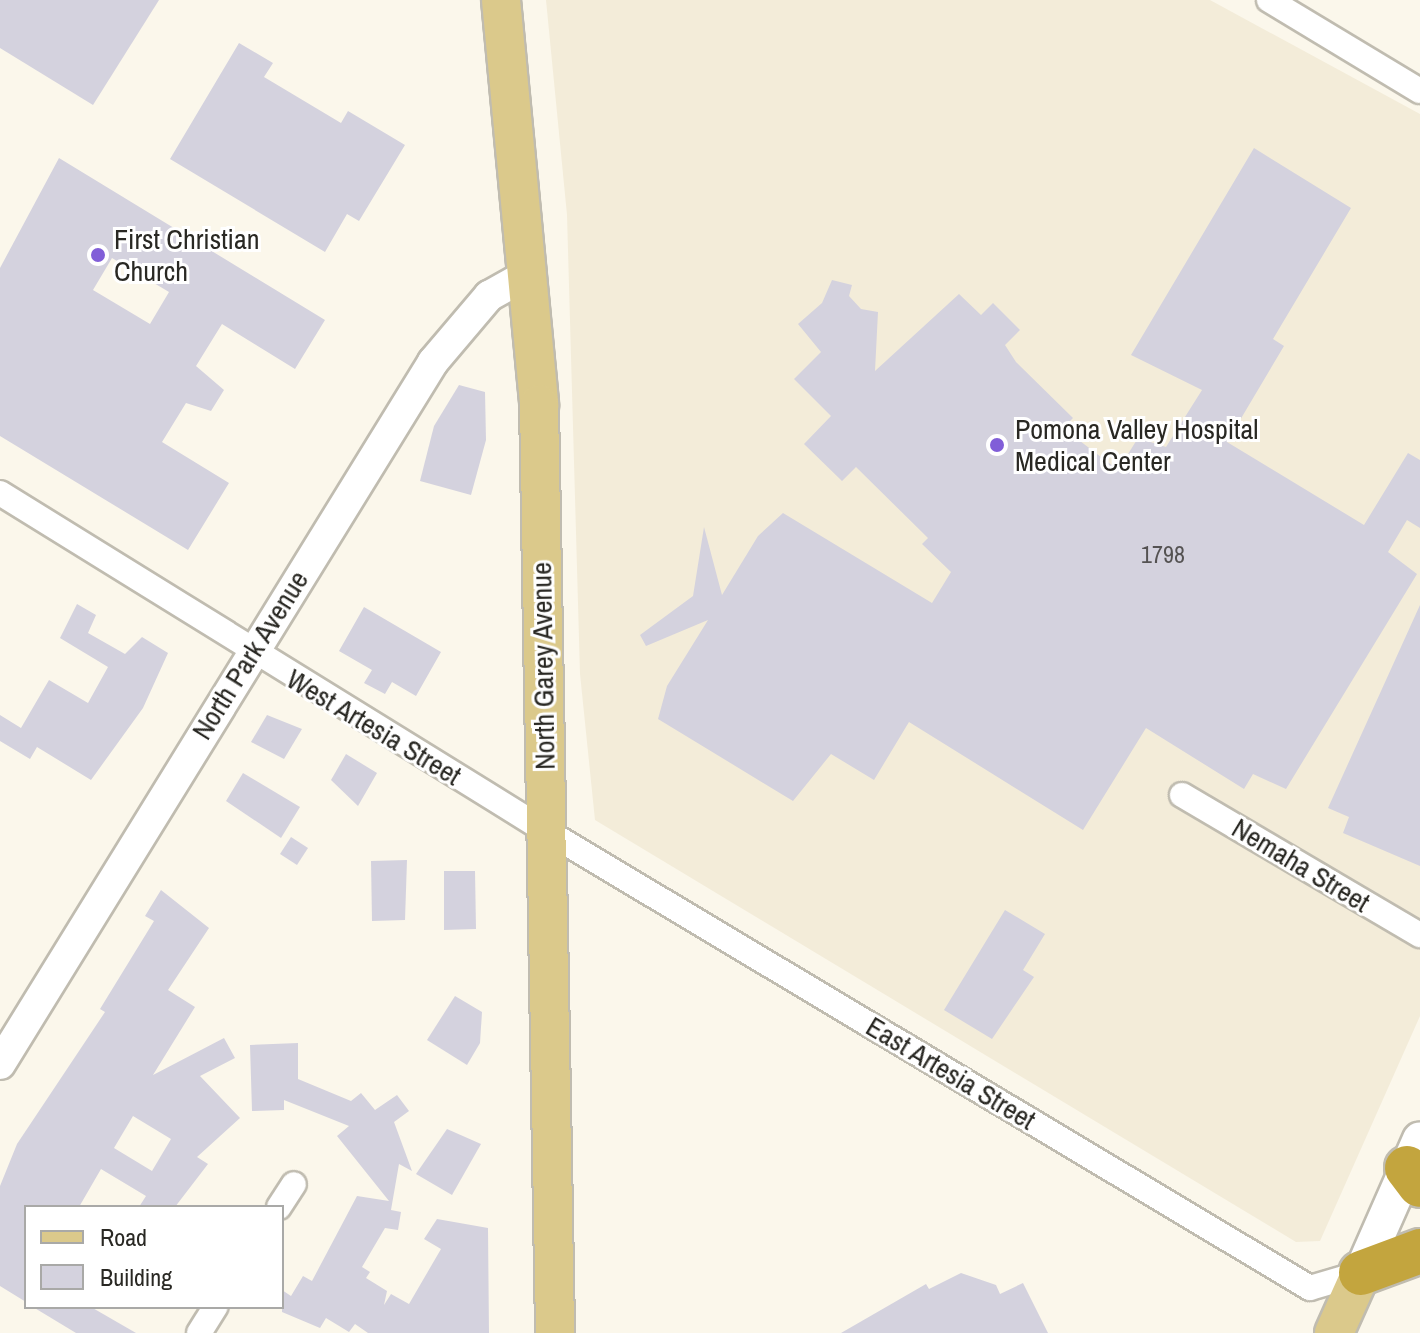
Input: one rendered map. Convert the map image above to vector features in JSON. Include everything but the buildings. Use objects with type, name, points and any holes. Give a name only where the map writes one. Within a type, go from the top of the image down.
[{"type":"highway","points":[[1361,1273],[1420,1251]]},
{"type":"main road","name":"North Garey Avenue","points":[[501,0],[530,273],[546,831],[555,1333]]},
{"type":"main road","points":[[1334,1333],[1416,1164]]},
{"type":"street","points":[[1269,0],[1420,91]]},
{"type":"street","name":"North Park Avenue","points":[[0,1064],[252,652],[460,324],[489,296],[530,273]]},
{"type":"street","name":"West Artesia Street","points":[[0,493],[252,652],[546,831]]},
{"type":"street","name":"Nemaha Street","points":[[1182,795],[1420,935]]},
{"type":"street","name":"East Artesia Street","points":[[546,831],[1310,1288],[1361,1273]]},
{"type":"street","points":[[280,1205],[294,1184]]},
{"type":"street","points":[[199,1333],[214,1309]]},
{"type":"shaded area","name":"Pomona Valley Hospital Medical Center","points":[[546,0],[1210,0],[1420,114],[1420,1016],[1320,1241],[1296,1242],[595,820],[580,674],[567,215]]},
{"type":"place","name":"First Christian Church","points":[[98,255]]},
{"type":"place","name":"Pomona Valley Hospital Medical Center","points":[[997,445]]}]
